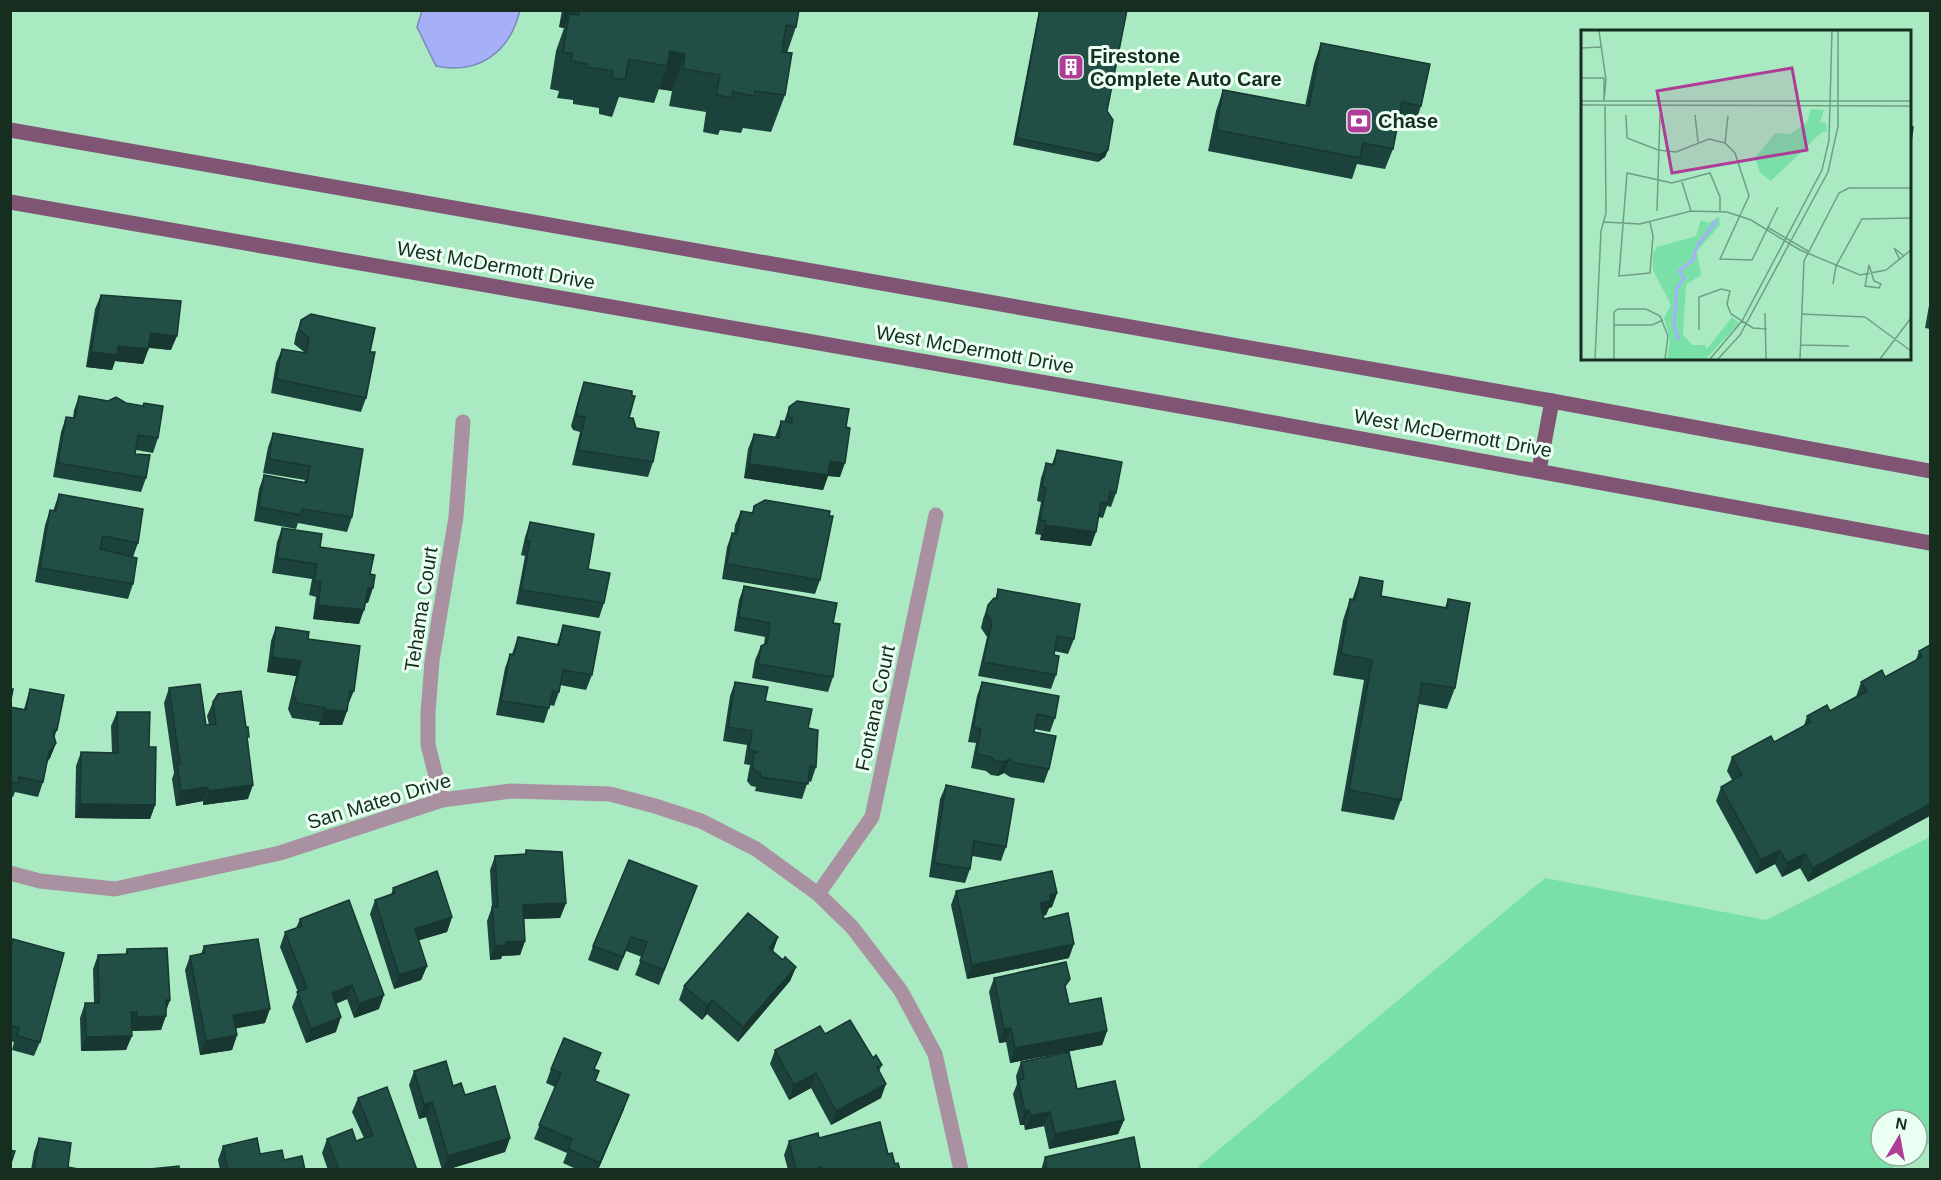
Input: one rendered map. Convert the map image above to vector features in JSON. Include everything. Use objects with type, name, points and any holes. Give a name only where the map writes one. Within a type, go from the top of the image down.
[{"type":"main road","points":[[10,130],[1552,400],[1930,471]]},
{"type":"main road","name":"West McDermott Drive","points":[[10,202],[1539,470],[1930,543]]},
{"type":"main road","points":[[1539,470],[1552,400]]},
{"type":"street","name":"Tehama Court","points":[[442,800],[428,745],[428,713],[432,661],[456,517],[463,422]]},
{"type":"street","name":"Fontana Court","points":[[818,894],[872,817],[936,515]]},
{"type":"street","name":"San Mateo Drive","points":[[10,873],[40,881],[115,889],[280,854],[442,800],[511,790],[610,794],[701,821],[756,849],[818,894],[852,927],[901,991],[935,1054],[961,1170]]},
{"type":"green space","points":[[1930,837],[1930,1143],[1929,1108],[1869,1108],[1869,1168],[1893,1168],[1891,1169],[1199,1169],[1199,1166],[1545,878],[1766,920]]},
{"type":"water","points":[[520,10],[509,38],[500,49],[479,63],[466,67],[436,66],[417,27],[422,11]]},
{"type":"building","points":[[580,10],[799,10],[796,27],[786,25],[782,52],[792,53],[785,95],[755,91],[754,96],[733,92],[732,98],[716,95],[720,75],[683,69],[685,54],[670,51],[667,66],[629,59],[625,80],[612,78],[613,71],[586,67],[587,64],[571,61],[572,54],[563,52],[569,14],[579,15]]},
{"type":"building","name":"Firestone Complete Auto Care","points":[[1040,10],[1127,10],[1107,111],[1113,120],[1108,150],[1100,155],[1016,138]]},
{"type":"building","name":"Chase","points":[[1321,43],[1430,64],[1421,106],[1402,102],[1393,149],[1363,143],[1360,158],[1216,130],[1223,90],[1309,106]]},
{"type":"building","points":[[101,295],[181,301],[177,336],[151,333],[148,349],[118,346],[117,355],[91,352]]},
{"type":"building","points":[[311,314],[375,328],[370,352],[375,352],[366,398],[276,379],[282,349],[306,353],[309,338],[299,330],[301,320]]},
{"type":"building","points":[[584,382],[632,391],[632,396],[635,396],[629,418],[633,418],[636,428],[659,432],[653,462],[578,450],[585,417],[578,416],[576,412]]},
{"type":"building","points":[[79,396],[108,401],[116,397],[126,403],[163,406],[158,438],[138,435],[135,454],[150,455],[146,478],[58,463],[66,417],[75,418]]},
{"type":"building","points":[[797,401],[849,409],[846,427],[850,428],[845,463],[830,461],[828,475],[749,464],[754,434],[779,438],[781,421],[792,423],[792,418],[788,417],[789,407]]},
{"type":"building","points":[[273,433],[363,449],[352,517],[302,509],[301,515],[259,507],[264,475],[307,483],[310,466],[269,459]]},
{"type":"building","points":[[1057,450],[1122,462],[1116,493],[1110,492],[1108,503],[1101,502],[1096,532],[1045,525],[1046,521],[1040,520],[1046,488],[1042,487],[1046,463],[1054,465]]},
{"type":"building","points":[[59,494],[143,509],[138,543],[103,536],[100,549],[137,558],[133,584],[40,568],[50,510],[56,511]]},
{"type":"building","points":[[765,500],[830,511],[829,516],[833,516],[820,580],[727,564],[732,533],[737,534],[741,511],[753,513],[754,506]]},
{"type":"building","points":[[530,522],[594,534],[588,569],[610,573],[604,603],[521,590],[530,541],[526,541]]},
{"type":"building","points":[[282,528],[322,534],[320,547],[374,555],[370,574],[375,575],[373,588],[368,588],[364,610],[318,605],[321,582],[314,581],[317,564],[277,558]]},
{"type":"building","points":[[1360,577],[1383,581],[1381,596],[1447,608],[1448,599],[1470,603],[1455,688],[1422,683],[1401,800],[1349,790],[1372,660],[1341,654],[1350,599],[1355,600]]},
{"type":"building","points":[[744,586],[837,603],[833,623],[840,624],[833,677],[758,664],[761,646],[767,643],[770,623],[739,617]]},
{"type":"building","points":[[998,589],[1080,604],[1074,639],[1057,636],[1054,655],[1059,656],[1056,675],[983,662],[992,622],[986,614],[988,605],[994,598],[997,599]]},
{"type":"building","points":[[563,625],[600,632],[592,675],[563,670],[559,692],[553,691],[549,708],[501,701],[510,654],[514,655],[518,637],[559,645]]},
{"type":"building","points":[[276,627],[309,632],[308,639],[360,646],[354,691],[350,691],[347,711],[324,710],[325,708],[297,703],[293,694],[301,661],[272,657]]},
{"type":"building","points":[[1930,645],[1930,804],[1813,868],[1805,854],[1787,863],[1780,850],[1761,860],[1721,787],[1742,775],[1732,757],[1771,736],[1774,742],[1811,722],[1807,716],[1827,705],[1830,711],[1867,691],[1861,682],[1882,670],[1885,677],[1922,657],[1919,651]]},
{"type":"building","points":[[735,682],[768,687],[765,701],[812,709],[808,728],[818,730],[816,767],[810,766],[808,784],[760,777],[761,773],[756,772],[752,766],[754,753],[759,752],[749,750],[752,731],[728,727]]},
{"type":"building","points":[[982,682],[1059,696],[1055,718],[1037,714],[1034,732],[1056,736],[1049,769],[1015,763],[1009,759],[1003,762],[996,761],[991,757],[976,754],[981,729],[973,727]]},
{"type":"building","points":[[200,684],[206,725],[216,724],[213,702],[218,694],[241,691],[246,727],[248,727],[249,737],[247,737],[253,785],[208,791],[208,787],[181,791],[177,764],[180,764],[169,688]]},
{"type":"building","points":[[10,689],[13,689],[10,705]]},
{"type":"building","points":[[30,689],[64,695],[57,730],[53,733],[56,743],[49,752],[43,782],[19,777],[18,783],[10,782],[10,707],[26,710]]},
{"type":"building","points":[[117,712],[150,712],[149,747],[156,747],[155,805],[80,804],[81,752],[118,753]]},
{"type":"building","points":[[946,785],[1014,799],[1006,847],[974,841],[970,869],[934,863]]},
{"type":"building","points":[[526,850],[562,852],[566,903],[523,905],[525,941],[506,942],[506,945],[495,946],[492,907],[498,907],[495,856],[526,854]]},
{"type":"building","points":[[629,860],[697,886],[664,970],[640,961],[647,942],[631,937],[623,957],[593,946]]},
{"type":"building","points":[[437,871],[452,917],[415,929],[427,966],[399,975],[375,900],[395,893],[393,888]]},
{"type":"building","points":[[1052,871],[1057,893],[1050,895],[1051,901],[1040,903],[1044,919],[1068,913],[1074,944],[972,965],[956,891]]},
{"type":"building","points":[[349,900],[384,995],[359,1004],[352,985],[332,993],[341,1017],[311,1029],[297,992],[307,988],[285,932],[302,926],[300,919]]},
{"type":"building","points":[[748,913],[778,937],[769,948],[783,960],[785,957],[796,967],[743,1027],[712,1000],[707,1006],[684,986]]},
{"type":"building","points":[[13,939],[64,953],[40,1042],[17,1036],[19,1028],[10,1025],[10,946]]},
{"type":"building","points":[[258,939],[270,1009],[233,1015],[237,1035],[206,1041],[190,956],[205,953],[204,946]]},
{"type":"building","points":[[167,948],[170,1000],[166,1000],[166,1016],[136,1017],[137,1012],[131,1012],[132,1036],[86,1037],[85,1003],[99,1003],[98,955],[127,954],[127,949]]},
{"type":"building","points":[[1066,962],[1070,979],[1065,986],[1069,1004],[1101,998],[1107,1031],[1015,1048],[1011,1028],[1004,1029],[994,978]]},
{"type":"building","points":[[850,1020],[873,1058],[876,1055],[882,1065],[877,1067],[886,1084],[836,1111],[816,1073],[794,1085],[775,1050],[820,1026],[825,1034]]},
{"type":"building","points":[[564,1038],[601,1053],[594,1069],[599,1071],[595,1081],[629,1095],[600,1163],[568,1149],[572,1139],[539,1125],[561,1073],[551,1069]]},
{"type":"building","points":[[1069,1052],[1077,1089],[1115,1081],[1124,1120],[1055,1134],[1050,1112],[1030,1116],[1029,1110],[1025,1111],[1018,1080],[1024,1079],[1021,1062]]},
{"type":"building","points":[[446,1061],[453,1086],[461,1083],[465,1095],[495,1086],[510,1138],[448,1156],[432,1102],[424,1105],[414,1071]]},
{"type":"building","points":[[387,1087],[417,1170],[339,1170],[327,1139],[352,1129],[356,1141],[373,1135],[358,1098]]},
{"type":"building","points":[[880,1122],[888,1154],[892,1153],[895,1164],[898,1163],[900,1170],[822,1170],[821,1167],[796,1170],[789,1141],[818,1133],[819,1138]]},
{"type":"building","points":[[1134,1137],[1140,1168],[1131,1170],[1047,1170],[1045,1157]]},
{"type":"building","points":[[39,1138],[71,1143],[68,1167],[83,1170],[34,1170]]},
{"type":"building","points":[[257,1138],[260,1154],[282,1150],[284,1160],[302,1156],[305,1170],[228,1170],[223,1146]]},
{"type":"building","points":[[10,1150],[15,1151],[10,1166]]},
{"type":"building","points":[[179,1166],[179,1170],[140,1170]]},
{"type":"place","name":"Firestone Complete Auto Care","points":[[1071,67]]},
{"type":"place","name":"Chase","points":[[1359,121]]}]
